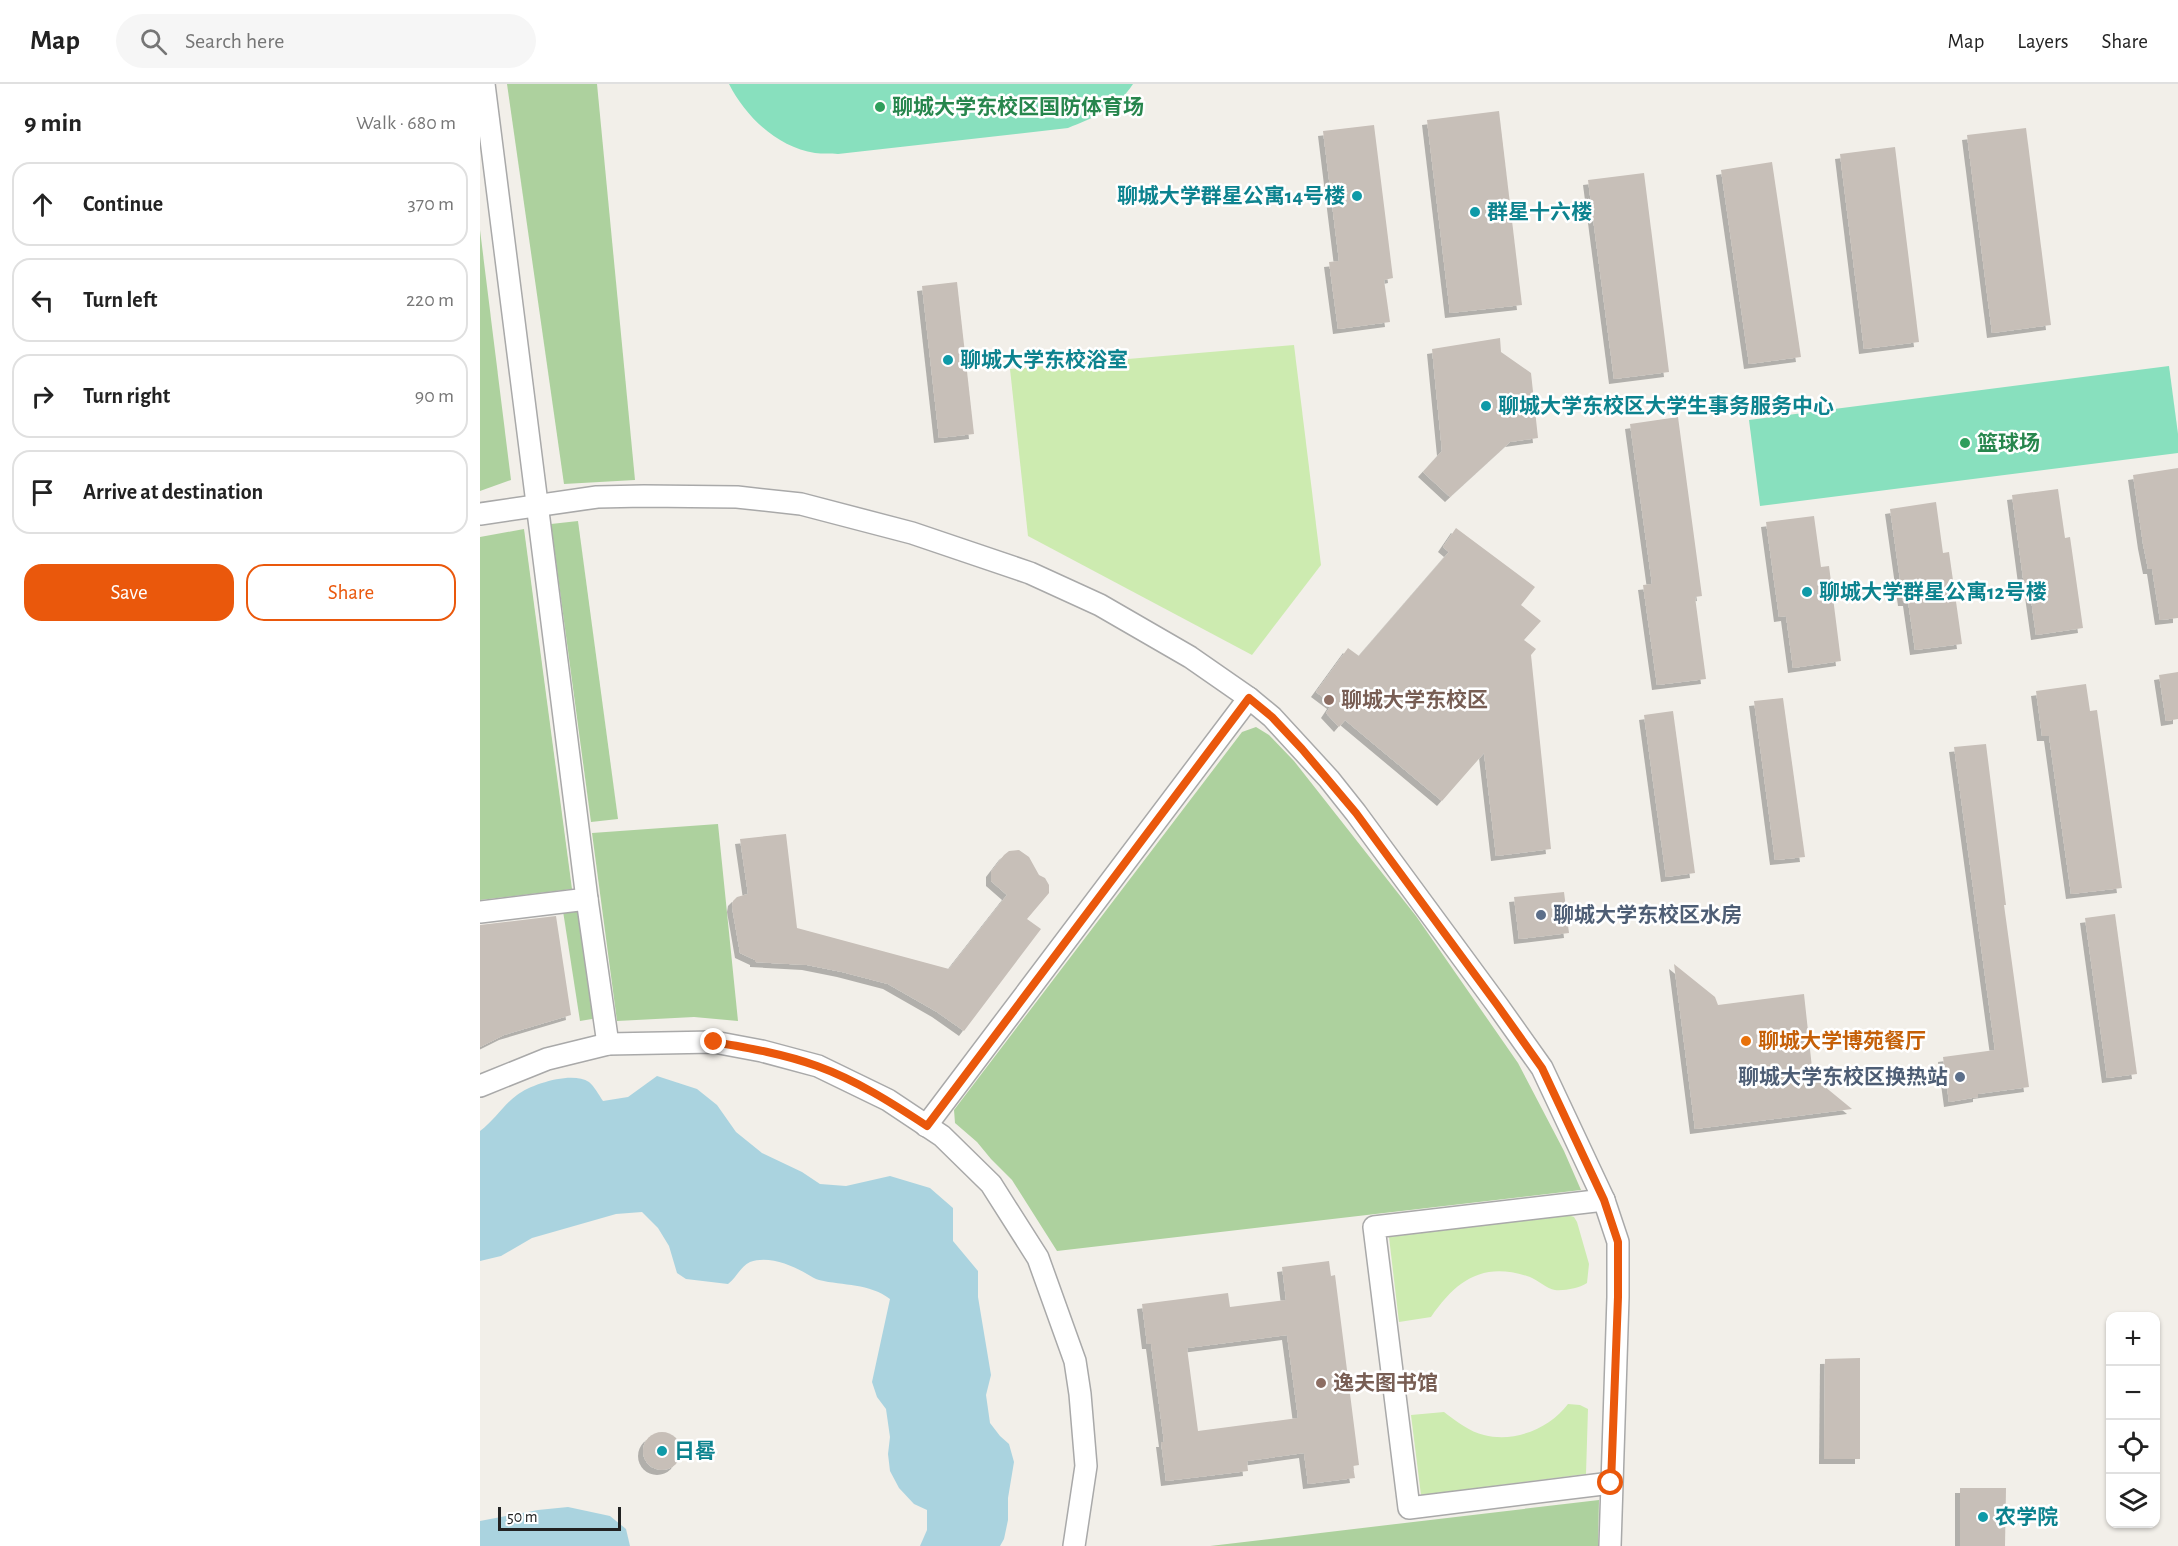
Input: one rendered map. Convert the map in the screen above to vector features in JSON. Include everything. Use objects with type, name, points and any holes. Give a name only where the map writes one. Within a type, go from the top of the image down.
[{"type":"street","points":[[483,84],[587,900],[608,1044]]},
{"type":"street","points":[[480,514],[597,497],[737,497],[801,504],[912,533],[1030,573],[1100,605],[1190,657],[1249,698],[1287,733],[1356,813],[1542,1068],[1604,1200],[1618,1242],[1610,1546]]},
{"type":"street","points":[[927,1126],[1249,698]]},
{"type":"street","points":[[480,912],[587,900]]},
{"type":"street","points":[[480,1086],[547,1059],[608,1044],[714,1042],[762,1051],[818,1066],[888,1100],[942,1136],[991,1184],[1038,1258],[1071,1351],[1080,1394],[1086,1466],[1074,1546]]},
{"type":"street","points":[[1604,1200],[1374,1227],[1409,1509],[1611,1483]]},
{"type":"green space","points":[[507,84],[597,84],[635,480],[564,484]]},
{"type":"green space","points":[[729,84],[1133,84],[1112,106],[1068,128],[838,154],[801,150],[776,137],[764,129],[744,108]]},
{"type":"green space","points":[[480,230],[511,480],[480,491]]},
{"type":"green space","points":[[1294,345],[1321,565],[1252,655],[1028,536],[1010,369]]},
{"type":"green space","name":"篮球场","points":[[2169,366],[2178,434],[2178,453],[1760,506],[1749,420]]},
{"type":"green space","points":[[578,521],[618,819],[591,822],[551,524]]},
{"type":"green space","points":[[524,529],[572,889],[480,900],[480,537]]},
{"type":"green space","points":[[1256,727],[1269,735],[1294,761],[1416,916],[1518,1063],[1564,1151],[1581,1190],[1057,1251],[1012,1180],[977,1142],[955,1123],[954,1110],[1242,732]]},
{"type":"green space","points":[[718,824],[738,1021],[694,1017],[617,1021],[592,833]]},
{"type":"green space","points":[[582,908],[598,1018],[580,1021],[563,911]]},
{"type":"green space","points":[[1568,1215],[1574,1217],[1577,1222],[1589,1264],[1587,1283],[1572,1289],[1555,1290],[1530,1277],[1514,1273],[1499,1271],[1485,1273],[1462,1283],[1451,1292],[1431,1317],[1399,1322],[1389,1237]]},
{"type":"green space","points":[[1568,1404],[1580,1405],[1588,1409],[1586,1474],[1421,1495],[1411,1415],[1444,1412],[1479,1434],[1508,1437],[1531,1432],[1542,1426],[1552,1420]]},
{"type":"green space","points":[[1599,1500],[1598,1546],[1210,1546]]},
{"type":"water","points":[[657,1076],[697,1089],[717,1105],[736,1132],[762,1153],[802,1172],[820,1184],[846,1186],[890,1176],[930,1188],[953,1208],[953,1241],[978,1271],[978,1297],[991,1375],[986,1395],[990,1423],[1009,1444],[1014,1462],[1008,1498],[1008,1520],[1000,1546],[920,1546],[927,1530],[927,1510],[914,1504],[899,1488],[890,1471],[888,1454],[890,1437],[886,1409],[877,1397],[872,1382],[890,1299],[882,1294],[865,1288],[819,1280],[787,1264],[772,1260],[750,1262],[728,1284],[686,1279],[677,1273],[669,1246],[658,1228],[642,1212],[616,1214],[532,1238],[501,1256],[480,1261],[480,1131],[517,1095],[542,1083],[563,1078],[582,1079],[591,1084],[603,1101],[628,1097]]},
{"type":"water","points":[[568,1507],[610,1516],[626,1529],[630,1546],[480,1546],[480,1521]]},
{"type":"building","name":"群星十六楼","points":[[1499,111],[1522,305],[1450,313],[1427,120]]},
{"type":"building","name":"聊城大学群星公寓14号楼","points":[[1374,125],[1393,278],[1384,280],[1390,322],[1338,329],[1329,262],[1339,261],[1323,131]]},
{"type":"building","points":[[2026,128],[2051,325],[1992,333],[1967,135]]},
{"type":"building","points":[[1895,147],[1919,342],[1864,349],[1840,154]]},
{"type":"building","points":[[1772,162],[1801,357],[1749,364],[1721,170]]},
{"type":"building","points":[[1644,173],[1669,372],[1614,379],[1588,180]]},
{"type":"building","name":"聊城大学东校浴室","points":[[957,282],[974,434],[939,438],[922,286]]},
{"type":"building","name":"聊城大学东校区大学生事务服务中心","points":[[1500,338],[1501,352],[1531,373],[1538,438],[1510,442],[1450,497],[1423,472],[1442,451],[1432,349]]},
{"type":"building","points":[[1678,417],[1702,596],[1695,597],[1706,679],[1657,685],[1643,585],[1652,584],[1630,424]]},
{"type":"building","points":[[2178,468],[2178,618],[2160,620],[2152,569],[2148,569],[2143,544],[2133,475]]},
{"type":"building","points":[[2058,489],[2065,538],[2070,537],[2083,628],[2036,635],[2029,585],[2024,586],[2012,495]]},
{"type":"building","points":[[1936,502],[1943,553],[1949,552],[1962,644],[1915,650],[1908,601],[1903,601],[1890,509]]},
{"type":"building","name":"聊城大学群星公寓12号楼","points":[[1814,516],[1821,567],[1829,566],[1841,661],[1793,668],[1786,616],[1779,617],[1766,522]]},
{"type":"building","points":[[1456,528],[1535,587],[1521,605],[1541,621],[1524,640],[1536,649],[1531,655],[1551,849],[1496,856],[1484,753],[1442,801],[1345,720],[1339,727],[1326,713],[1332,704],[1316,692],[1348,648],[1359,656],[1449,552],[1443,547]]},
{"type":"building","points":[[2178,672],[2178,719],[2166,721],[2159,675]]},
{"type":"building","points":[[2086,684],[2090,711],[2097,710],[2122,888],[2071,894],[2049,736],[2042,736],[2036,691]]},
{"type":"building","points":[[1783,698],[1805,857],[1775,860],[1754,701]]},
{"type":"building","points":[[1673,711],[1695,873],[1666,877],[1644,715]]},
{"type":"building","points":[[1986,744],[2006,905],[2004,905],[2029,1087],[1978,1094],[1978,1097],[1949,1102],[1943,1057],[1995,1050],[1954,747]]},
{"type":"building","points":[[786,834],[797,928],[949,969],[1007,895],[991,881],[991,872],[1009,851],[1019,850],[1029,857],[1039,875],[1045,878],[1049,885],[1049,893],[1027,919],[1041,929],[964,1031],[937,1012],[888,984],[807,965],[755,962],[740,953],[732,907],[737,897],[748,894],[740,839]]},
{"type":"building","name":"聊城大学东校区水房","points":[[1564,892],[1569,933],[1519,939],[1514,897]]},
{"type":"building","points":[[2115,914],[2137,1074],[2107,1078],[2085,918]]},
{"type":"building","points":[[556,916],[571,1015],[504,1035],[480,1047],[480,925]]},
{"type":"building","name":"聊城大学博苑餐厅","points":[[1674,964],[1715,997],[1718,1005],[1804,994],[1813,1077],[1852,1109],[1695,1129]]},
{"type":"building","name":"逸夫图书馆","points":[[1329,1261],[1331,1276],[1335,1275],[1359,1465],[1353,1466],[1355,1478],[1308,1484],[1304,1453],[1247,1461],[1248,1471],[1166,1481],[1161,1442],[1164,1442],[1151,1344],[1147,1344],[1142,1304],[1228,1293],[1230,1307],[1286,1300],[1282,1267]],"holes":[[[1287,1335],[1298,1418],[1198,1431],[1187,1348]]]},
{"type":"building","points":[[1860,1358],[1860,1459],[1824,1459],[1825,1359]]},
{"type":"building","name":"日晷","points":[[662,1432],[676,1437],[681,1451],[676,1465],[662,1470],[648,1465],[643,1451],[648,1437]]},
{"type":"building","name":"农学院","points":[[1960,1488],[2006,1488],[2005,1546],[1960,1546]]},
{"type":"place","name":"聊城大学东校区国防体育场","points":[[880,107]]},
{"type":"place","name":"聊城大学群星公寓14号楼","points":[[1357,196]]},
{"type":"place","name":"群星十六楼","points":[[1475,212]]},
{"type":"place","name":"聊城大学东校浴室","points":[[948,360]]},
{"type":"place","name":"聊城大学东校区大学生事务服务中心","points":[[1486,406]]},
{"type":"place","name":"篮球场","points":[[1965,443]]},
{"type":"place","name":"聊城大学群星公寓12号楼","points":[[1807,592]]},
{"type":"place","name":"聊城大学东校区","points":[[1329,700]]},
{"type":"place","name":"聊城大学东校区水房","points":[[1541,915]]},
{"type":"place","name":"聊城大学博苑餐厅","points":[[1746,1041]]},
{"type":"place","name":"聊城大学东校区换热站","points":[[1960,1077]]},
{"type":"place","name":"逸夫图书馆","points":[[1321,1383]]},
{"type":"place","name":"日晷","points":[[662,1451]]},
{"type":"place","name":"农学院","points":[[1983,1517]]},
{"type":"route","points":[[714,1042],[762,1051],[818,1066],[888,1100],[927,1126],[1249,698],[1272,717],[1302,749],[1356,813],[1542,1068],[1604,1200],[1618,1242],[1611,1483]]}]
